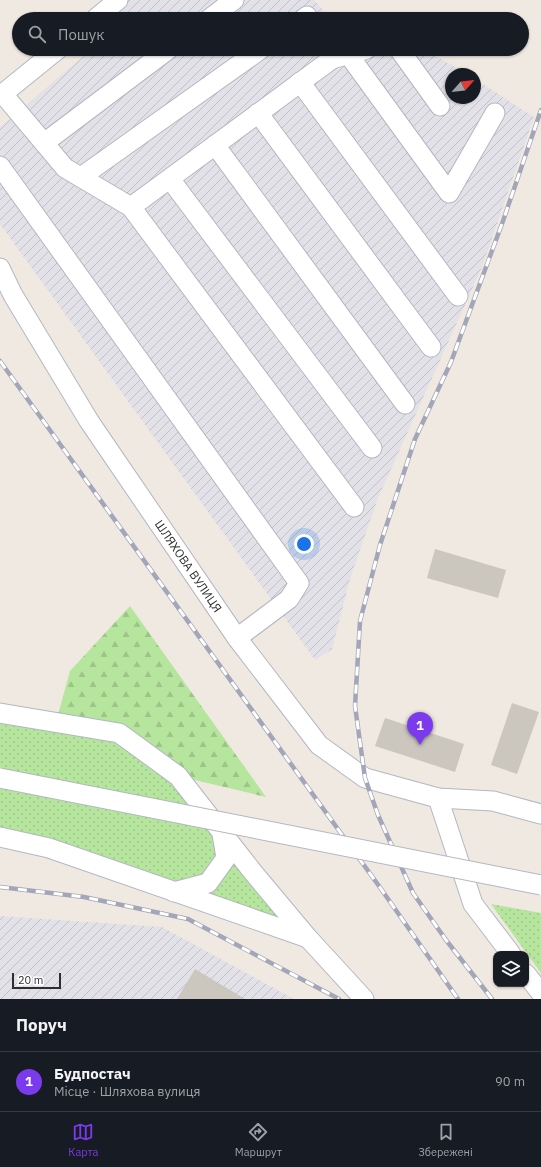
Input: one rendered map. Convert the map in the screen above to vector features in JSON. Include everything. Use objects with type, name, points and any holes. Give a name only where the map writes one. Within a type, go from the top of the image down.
[{"type":"street","points":[[103,12],[118,0]]},
{"type":"street","points":[[218,12],[234,0]]},
{"type":"street","points":[[49,56],[1,95],[65,168],[131,207],[354,507]]},
{"type":"street","points":[[44,143],[160,56]]},
{"type":"street","points":[[81,177],[251,56]]},
{"type":"street","points":[[131,207],[332,59],[342,56]]},
{"type":"street","points":[[349,56],[449,193],[495,112]]},
{"type":"street","points":[[404,56],[440,106]]},
{"type":"street","points":[[300,82],[458,296]]},
{"type":"street","points":[[258,113],[431,347]]},
{"type":"street","points":[[215,145],[405,404]]},
{"type":"street","points":[[0,166],[299,583],[289,599],[236,638]]},
{"type":"street","points":[[170,179],[372,448]]},
{"type":"street","name":"ШЛЯХОВА ВУЛИЦЯ","points":[[0,268],[14,295],[89,421],[236,638],[319,745],[365,778],[438,798],[492,801],[541,814]]},
{"type":"street","points":[[0,713],[120,733],[178,776],[308,938],[364,999]]},
{"type":"street","points":[[0,778],[541,885]]},
{"type":"street","points":[[438,798],[473,904],[509,951]]},
{"type":"street","points":[[174,892],[208,883],[226,858],[222,832]]},
{"type":"street","points":[[0,836],[49,848],[308,938]]},
{"type":"street","points":[[529,978],[541,993]]},
{"type":"shaded area","points":[[107,0],[314,0],[325,12],[113,12]]},
{"type":"shaded area","points":[[84,56],[436,56],[457,68],[445,68],[445,104],[481,104],[481,83],[534,117],[482,267],[378,498],[350,579],[332,649],[315,660],[0,224],[0,127]]},
{"type":"shaded area","points":[[0,916],[162,927],[294,999],[0,999]]},
{"type":"green space","points":[[130,606],[266,797],[178,776],[119,733],[56,722],[70,671]]},
{"type":"green space","points":[[0,713],[119,733],[178,776],[308,938],[0,837]]},
{"type":"green space","points":[[491,904],[541,913],[541,973],[529,956],[529,951],[525,951]]},
{"type":"building","points":[[435,549],[506,570],[498,598],[427,578]]},
{"type":"building","points":[[512,703],[539,712],[517,774],[491,765]]},
{"type":"building","points":[[385,718],[464,744],[455,772],[375,746]]},
{"type":"building","points":[[195,969],[245,999],[177,999]]},
{"type":"railway","points":[[492,999],[446,940],[413,893],[378,815],[365,778],[355,706],[360,621],[380,545],[415,439],[451,362],[503,221],[541,110]]},
{"type":"railway","points":[[0,361],[379,886],[458,999]]},
{"type":"railway","points":[[0,887],[84,897],[188,919],[339,999]]},
{"type":"place","name":"Будпостач","points":[[420,745]]}]
